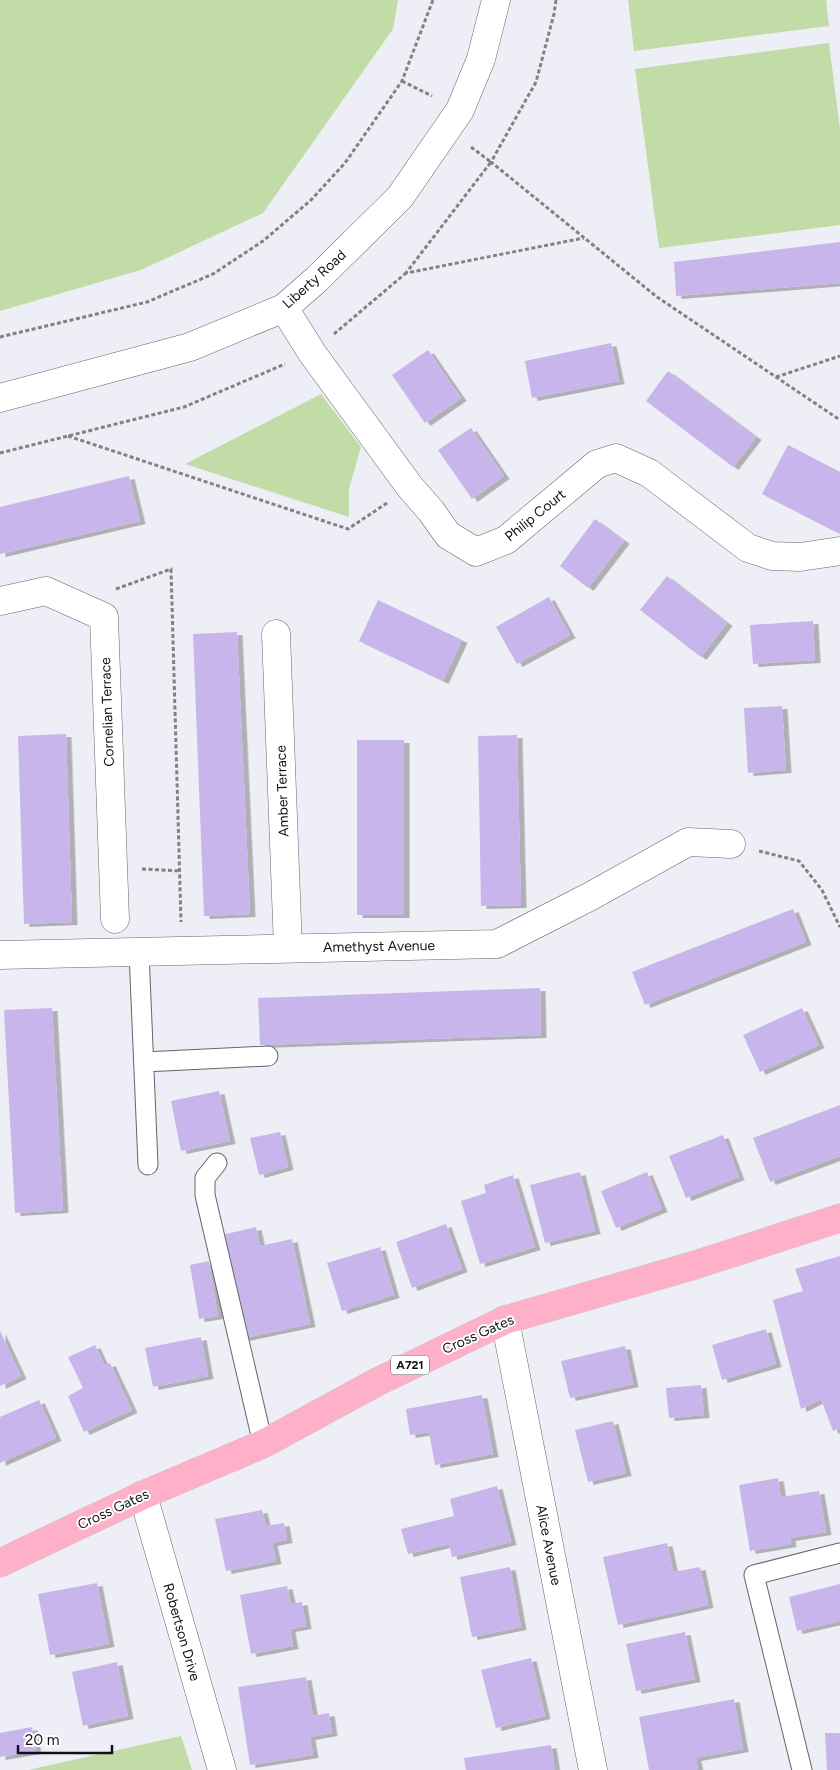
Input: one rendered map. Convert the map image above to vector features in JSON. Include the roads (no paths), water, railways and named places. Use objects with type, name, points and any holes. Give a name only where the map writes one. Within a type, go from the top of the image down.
[{"type":"main road","name":"Cross Gates","points":[[0,1563],[143,1495],[263,1444],[377,1382],[505,1320],[695,1265],[840,1218]]},
{"type":"street","name":"Liberty Road","points":[[0,398],[190,346],[284,308],[318,279],[400,197],[460,110],[481,59],[496,0]]},
{"type":"street","name":"Philip Court","points":[[284,308],[312,353],[410,488],[431,511],[448,536],[476,552],[506,540],[597,464],[616,458],[649,473],[748,548],[772,556],[800,557],[840,551]]},
{"type":"street","name":"Cornelian Terrace","points":[[0,601],[46,591],[104,617],[114,919]]},
{"type":"street","name":"Amber Terrace","points":[[276,634],[288,948]]},
{"type":"street","name":"Amethyst Avenue","points":[[0,955],[497,944],[591,896],[688,842],[732,844]]},
{"type":"street","name":"Alice Avenue","points":[[505,1320],[593,1770]]},
{"type":"street","name":"Robertson Drive","points":[[143,1495],[222,1770]]},
{"type":"lane","points":[[139,952],[148,1165]]},
{"type":"lane","points":[[144,1062],[268,1056]]},
{"type":"lane","points":[[217,1162],[205,1178],[204,1195],[263,1444]]},
{"type":"lane","points":[[802,1770],[754,1575],[840,1553]]}]
